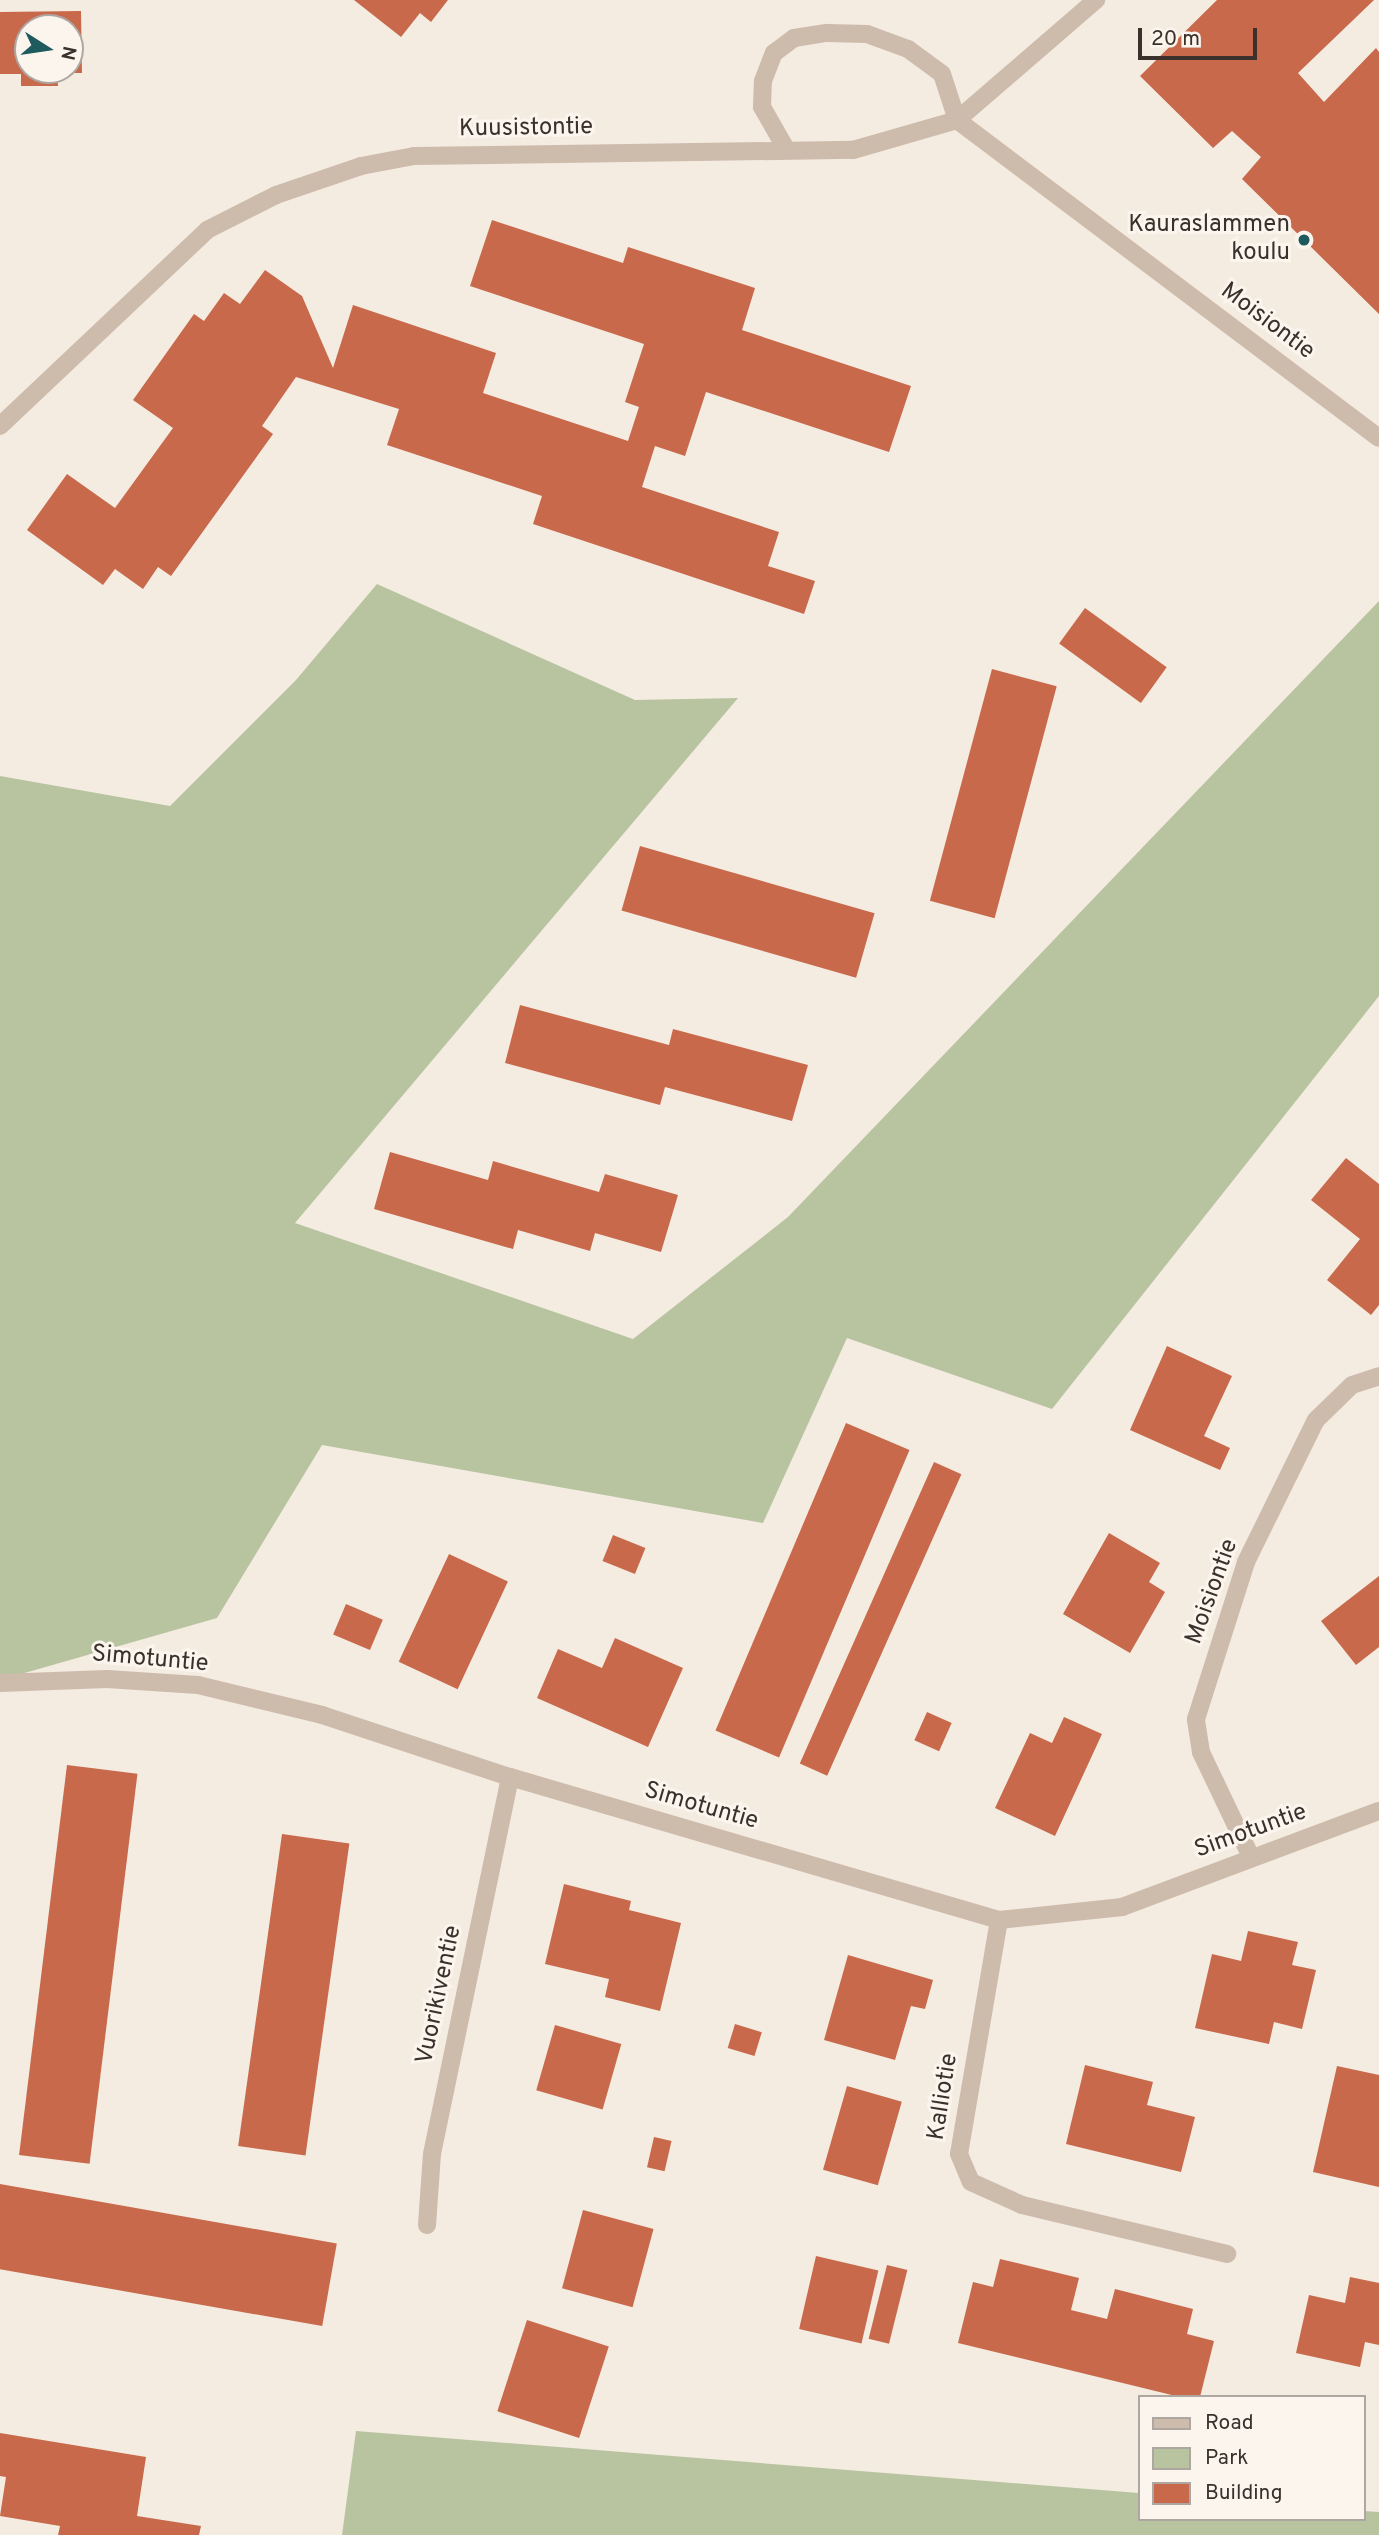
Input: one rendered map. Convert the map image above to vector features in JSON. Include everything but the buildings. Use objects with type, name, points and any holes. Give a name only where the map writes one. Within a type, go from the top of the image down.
[{"type":"street","name":"Kuusistontie","points":[[0,426],[207,230],[276,195],[361,166],[414,156],[853,150],[957,120],[1096,0]]},
{"type":"street","points":[[786,149],[762,107],[763,81],[774,53],[794,38],[827,33],[867,34],[908,49],[942,74],[957,120]]},
{"type":"street","name":"Moisiontie","points":[[957,120],[1379,438]]},
{"type":"street","name":"Moisiontie","points":[[1251,1857],[1201,1752],[1196,1719],[1246,1562],[1316,1420],[1352,1385],[1379,1376]]},
{"type":"street","name":"Simotuntie","points":[[0,1682],[107,1679],[198,1685],[322,1715],[510,1777],[999,1920],[1122,1907],[1379,1811]]},
{"type":"street","name":"Vuorikiventie","points":[[427,2225],[432,2154],[510,1777]]},
{"type":"street","name":"Kalliotie","points":[[999,1920],[959,2154],[971,2182],[1022,2205],[1227,2253]]},
{"type":"green space","points":[[377,584],[635,700],[738,698],[295,1223],[633,1339],[788,1217],[1379,601],[1379,996],[1052,1409],[847,1338],[763,1523],[322,1445],[217,1618],[0,1680],[0,776],[170,806],[296,680]]},
{"type":"green space","points":[[356,2431],[1138,2493],[1138,2521],[1365,2521],[1365,2511],[1379,2512],[1379,2535],[342,2535]]},
{"type":"place","name":"Kauraslammen koulu","points":[[1304,240]]}]
